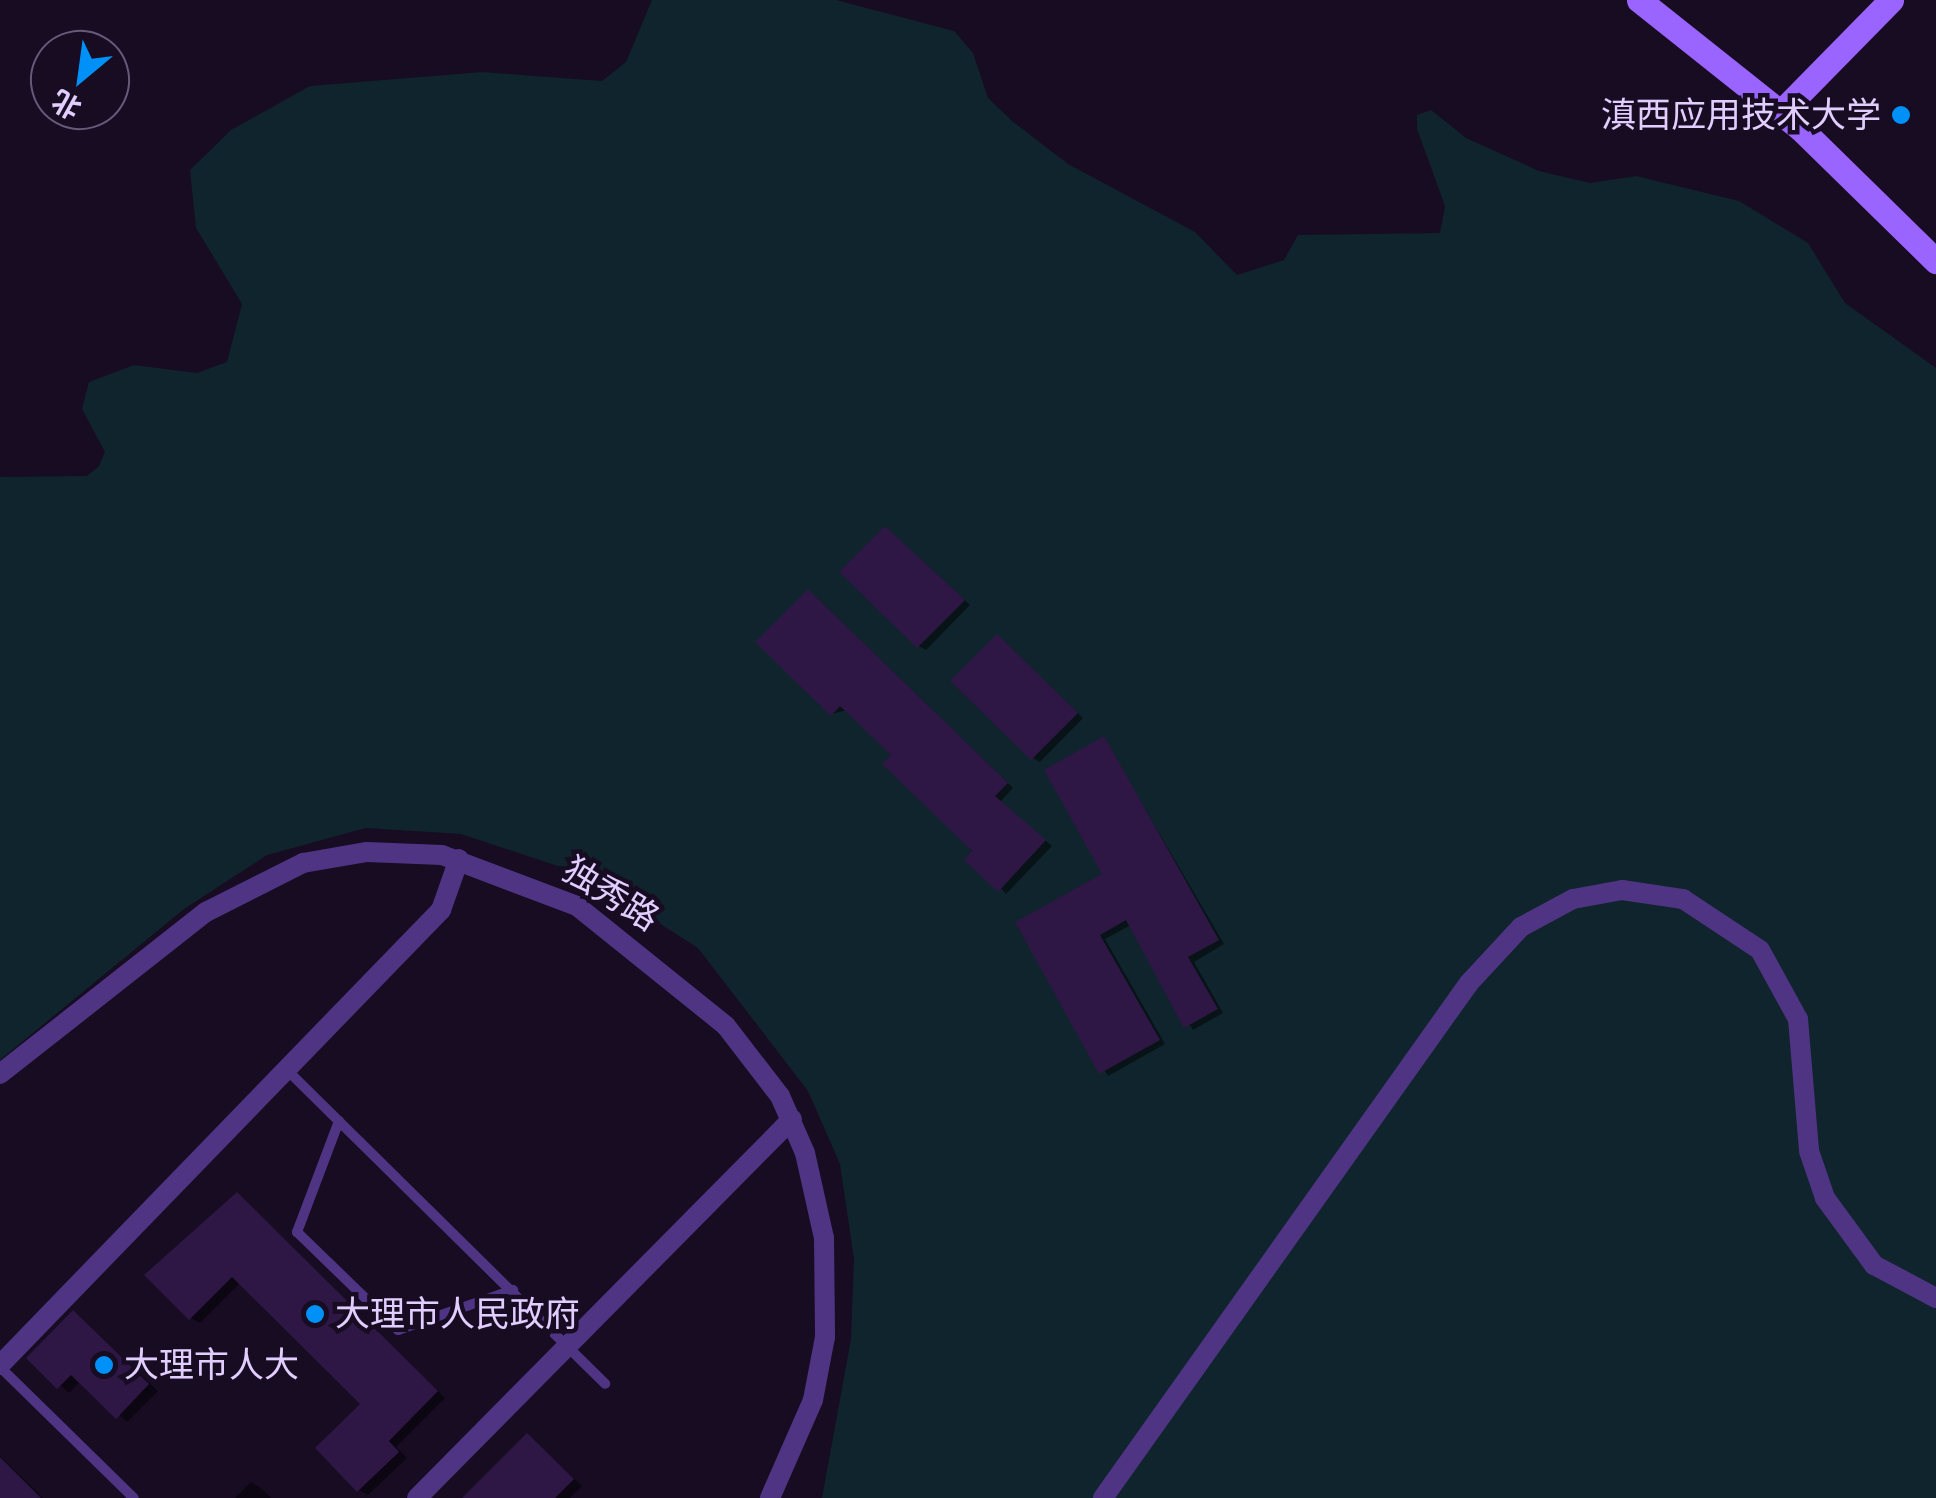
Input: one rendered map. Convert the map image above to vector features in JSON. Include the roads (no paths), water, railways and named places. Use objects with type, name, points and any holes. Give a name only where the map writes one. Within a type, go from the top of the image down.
[{"type":"street","points":[[1639,0],[1781,112],[1936,261]]},
{"type":"street","points":[[1781,112],[1891,0]]},
{"type":"street","name":"独秀路","points":[[0,1074],[162,944],[264,878],[367,852],[459,860],[556,894],[644,951],[748,1050],[792,1119],[822,1218],[826,1314],[813,1400],[770,1498]]},
{"type":"street","points":[[0,1366],[441,910],[459,860]]},
{"type":"street","points":[[1103,1498],[1478,972],[1539,914],[1593,894],[1683,899],[1760,950],[1798,1020],[1810,1151],[1825,1198],[1874,1265],[1936,1298]]},
{"type":"street","points":[[416,1498],[792,1119]]},
{"type":"lane","points":[[286,1069],[606,1384]]},
{"type":"lane","points":[[339,1121],[297,1232],[398,1330],[513,1290]]},
{"type":"lane","points":[[0,1366],[134,1498]]},
{"type":"place","name":"滇西应用技术大学","points":[[1901,115]]},
{"type":"place","name":"大理市人民政府","points":[[315,1314]]},
{"type":"place","name":"大理市人大","points":[[104,1365]]}]
